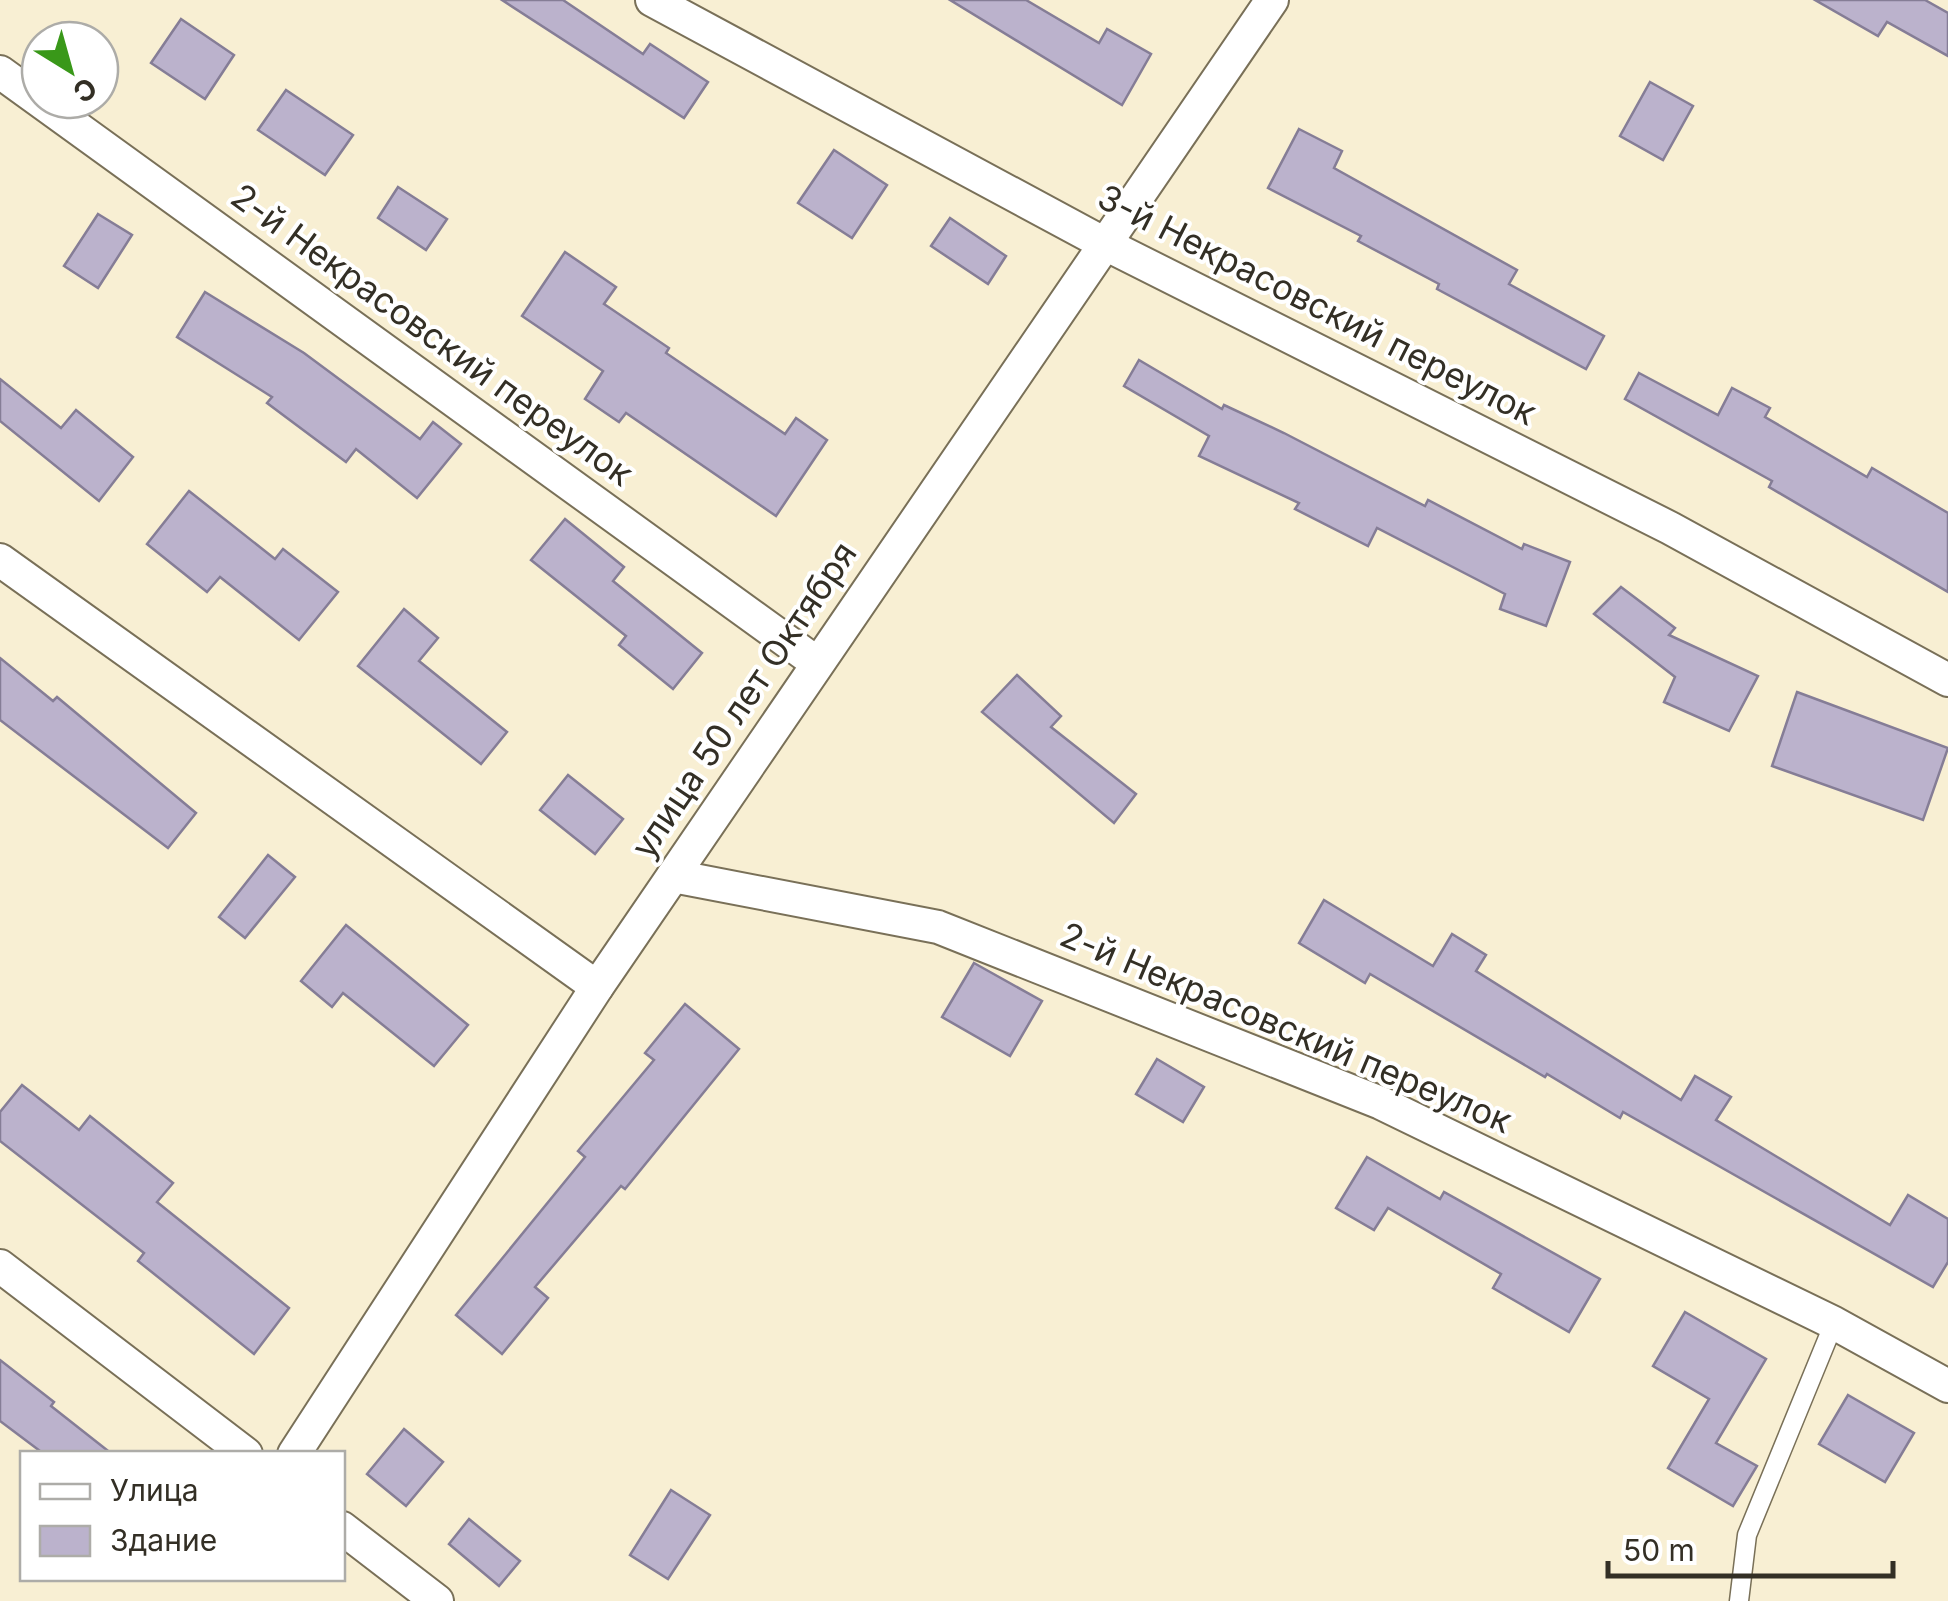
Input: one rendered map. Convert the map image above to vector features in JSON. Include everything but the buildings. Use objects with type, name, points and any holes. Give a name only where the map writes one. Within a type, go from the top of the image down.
[{"type":"street","name":"3-й Некрасовский переулок","points":[[652,0],[1107,245],[1670,528],[1948,680]]},
{"type":"street","name":"улица 50 лет Октября","points":[[296,1451],[597,987],[1272,0]]},
{"type":"street","name":"2-й Некрасовский переулок","points":[[0,72],[817,663]]},
{"type":"street","points":[[0,560],[597,987]]},
{"type":"street","name":"2-й Некрасовский переулок","points":[[673,876],[938,927],[1382,1103],[1834,1322],[1948,1386]]},
{"type":"street","points":[[0,1266],[242,1451]]},
{"type":"street","points":[[345,1530],[437,1601]]},
{"type":"lane","points":[[1739,1601],[1748,1534],[1834,1322]]}]
